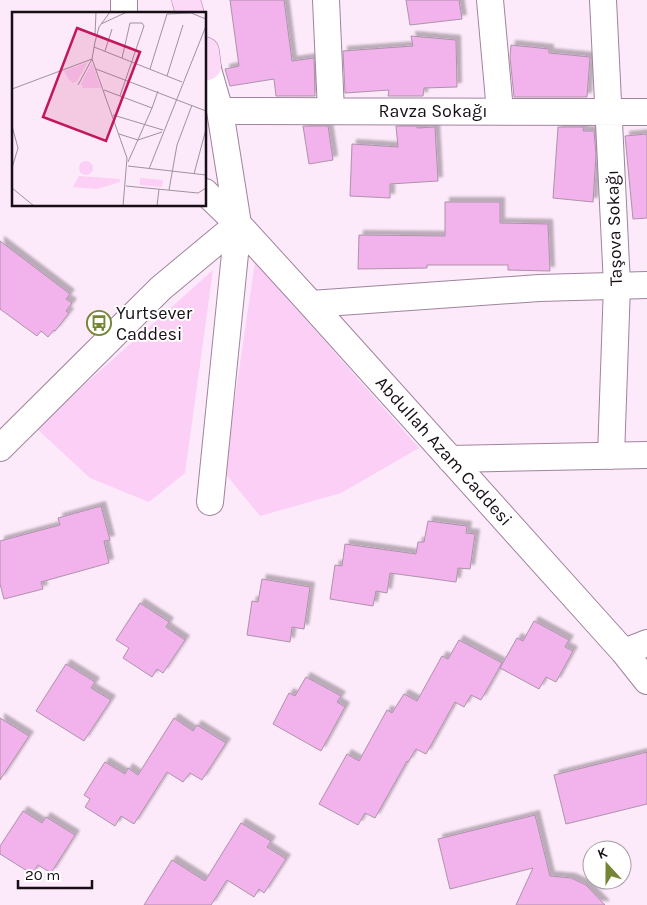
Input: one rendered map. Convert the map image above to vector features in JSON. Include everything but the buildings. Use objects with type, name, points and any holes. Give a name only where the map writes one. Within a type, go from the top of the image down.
[{"type":"street","points":[[326,0],[332,112]]},
{"type":"street","points":[[490,0],[500,111]]},
{"type":"street","name":"Taşova Sokağı","points":[[603,0],[617,285],[611,456]]},
{"type":"street","points":[[206,59],[220,112],[238,224],[210,502]]},
{"type":"street","name":"Ravza Sokağı","points":[[220,112],[647,112]]},
{"type":"street","name":"Abdullah Azam Caddesi","points":[[206,193],[238,224],[450,459],[635,647],[647,681]]},
{"type":"street","points":[[0,448],[162,288],[238,224]]},
{"type":"street","points":[[311,304],[539,288],[647,285]]},
{"type":"street","points":[[450,459],[647,455]]},
{"type":"shaded area","points":[[255,262],[419,448],[341,493],[260,516],[224,472]]},
{"type":"shaded area","points":[[213,270],[185,473],[149,502],[90,478],[36,428]]},
{"type":"place","name":"Yurtsever Caddesi","points":[[99,323]]}]
